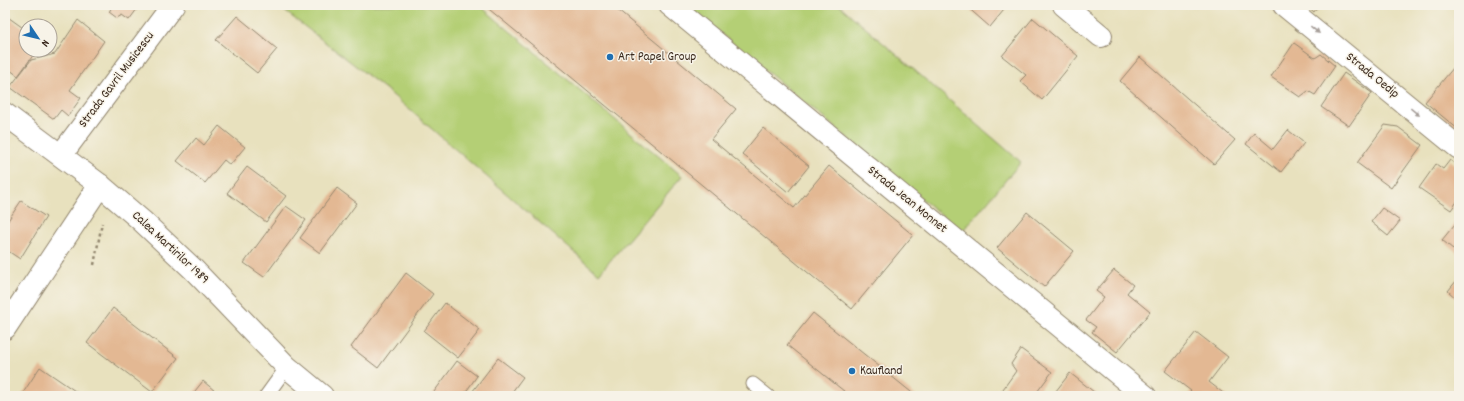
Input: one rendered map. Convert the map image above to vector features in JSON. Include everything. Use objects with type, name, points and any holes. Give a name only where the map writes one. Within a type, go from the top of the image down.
[{"type":"street","name":"Strada Gavril Musicescu","points":[[61,155],[173,5]]},
{"type":"street","name":"Strada Jean Monnet","points":[[670,5],[1145,396]]},
{"type":"street","points":[[1064,5],[1101,36]]},
{"type":"street","name":"Strada Oedip","points":[[1284,5],[1459,148]]},
{"type":"street","name":"Calea Martirilor 1989","points":[[5,114],[100,185],[194,269],[287,368],[322,396]]},
{"type":"street","points":[[5,328],[100,185]]},
{"type":"lane","points":[[266,396],[287,368]]},
{"type":"lane","points":[[753,384],[768,396]]},
{"type":"path","points":[[94,265],[104,217]]},
{"type":"green space","points":[[277,5],[479,5],[682,176],[599,274],[388,91]]},
{"type":"green space","points":[[686,5],[839,5],[1021,162],[962,232]]},
{"type":"building","points":[[113,5],[140,5],[129,20],[122,15],[117,18],[109,12]]},
{"type":"building","points":[[484,5],[611,5],[736,109],[711,139],[794,208],[829,166],[913,235],[852,309]]},
{"type":"building","points":[[965,5],[1008,5],[990,27]]},
{"type":"building","points":[[1306,5],[1319,5],[1314,12]]},
{"type":"building","points":[[5,15],[18,24],[18,58],[31,58],[18,76],[5,66]]},
{"type":"building","points":[[237,16],[277,49],[257,73],[216,40]]},
{"type":"building","points":[[1033,18],[1078,56],[1042,100],[1020,81],[1026,75],[1002,56]]},
{"type":"building","points":[[78,20],[104,41],[70,90],[81,98],[68,116],[61,110],[54,119],[10,87],[31,60],[39,58],[58,58],[58,50]]},
{"type":"building","points":[[1294,43],[1315,58],[1321,54],[1335,66],[1315,95],[1308,91],[1300,97],[1271,77]]},
{"type":"building","points":[[1140,57],[1235,140],[1214,164],[1120,81]]},
{"type":"building","points":[[1459,61],[1459,130],[1425,102]]},
{"type":"building","points":[[1344,73],[1372,93],[1349,126],[1321,107]]},
{"type":"building","points":[[1385,125],[1398,127],[1422,145],[1391,188],[1357,163]]},
{"type":"building","points":[[219,126],[245,147],[230,165],[224,160],[205,183],[177,161],[196,138],[204,145]]},
{"type":"building","points":[[763,128],[809,166],[788,192],[742,154]]},
{"type":"building","points":[[1288,130],[1304,143],[1281,172],[1246,144],[1254,133],[1273,149]]},
{"type":"building","points":[[1450,160],[1459,167],[1459,199],[1451,210],[1419,188],[1436,164],[1443,169]]},
{"type":"building","points":[[247,167],[286,196],[266,222],[227,193]]},
{"type":"building","points":[[337,188],[357,203],[320,253],[300,238]]},
{"type":"building","points":[[21,201],[46,217],[20,259],[5,249],[9,239],[5,236],[5,225]]},
{"type":"building","points":[[286,206],[306,220],[264,277],[244,263]]},
{"type":"building","points":[[1382,208],[1400,221],[1388,236],[1371,222]]},
{"type":"building","points":[[1027,212],[1074,251],[1044,287],[997,248]]},
{"type":"building","points":[[1459,219],[1459,254],[1442,240]]},
{"type":"building","points":[[1114,270],[1133,285],[1127,293],[1150,312],[1117,352],[1092,332],[1096,327],[1086,320],[1104,297],[1096,291]]},
{"type":"building","points":[[406,273],[433,294],[378,368],[351,347]]},
{"type":"building","points":[[1457,280],[1459,281],[1459,301],[1448,291]]},
{"type":"building","points":[[445,303],[480,330],[458,358],[424,331]]},
{"type":"building","points":[[113,308],[178,358],[152,392],[87,343]]},
{"type":"building","name":"Kaufland","points":[[813,313],[916,396],[850,396],[787,345]]},
{"type":"building","points":[[1196,332],[1228,357],[1209,382],[1227,396],[1187,396],[1191,391],[1165,371]]},
{"type":"building","points":[[1021,349],[1052,372],[1034,396],[998,396],[1016,371],[1011,364]]},
{"type":"building","points":[[498,358],[523,377],[509,396],[469,396]]},
{"type":"building","points":[[457,361],[477,376],[463,396],[431,396]]},
{"type":"building","points":[[40,367],[78,393],[76,396],[21,396]]},
{"type":"building","points":[[1070,373],[1099,396],[1052,396]]},
{"type":"building","points":[[203,381],[221,396],[191,396]]},
{"type":"place","name":"Art Papel Group","points":[[610,57]]},
{"type":"place","name":"Kaufland","points":[[852,371]]}]
